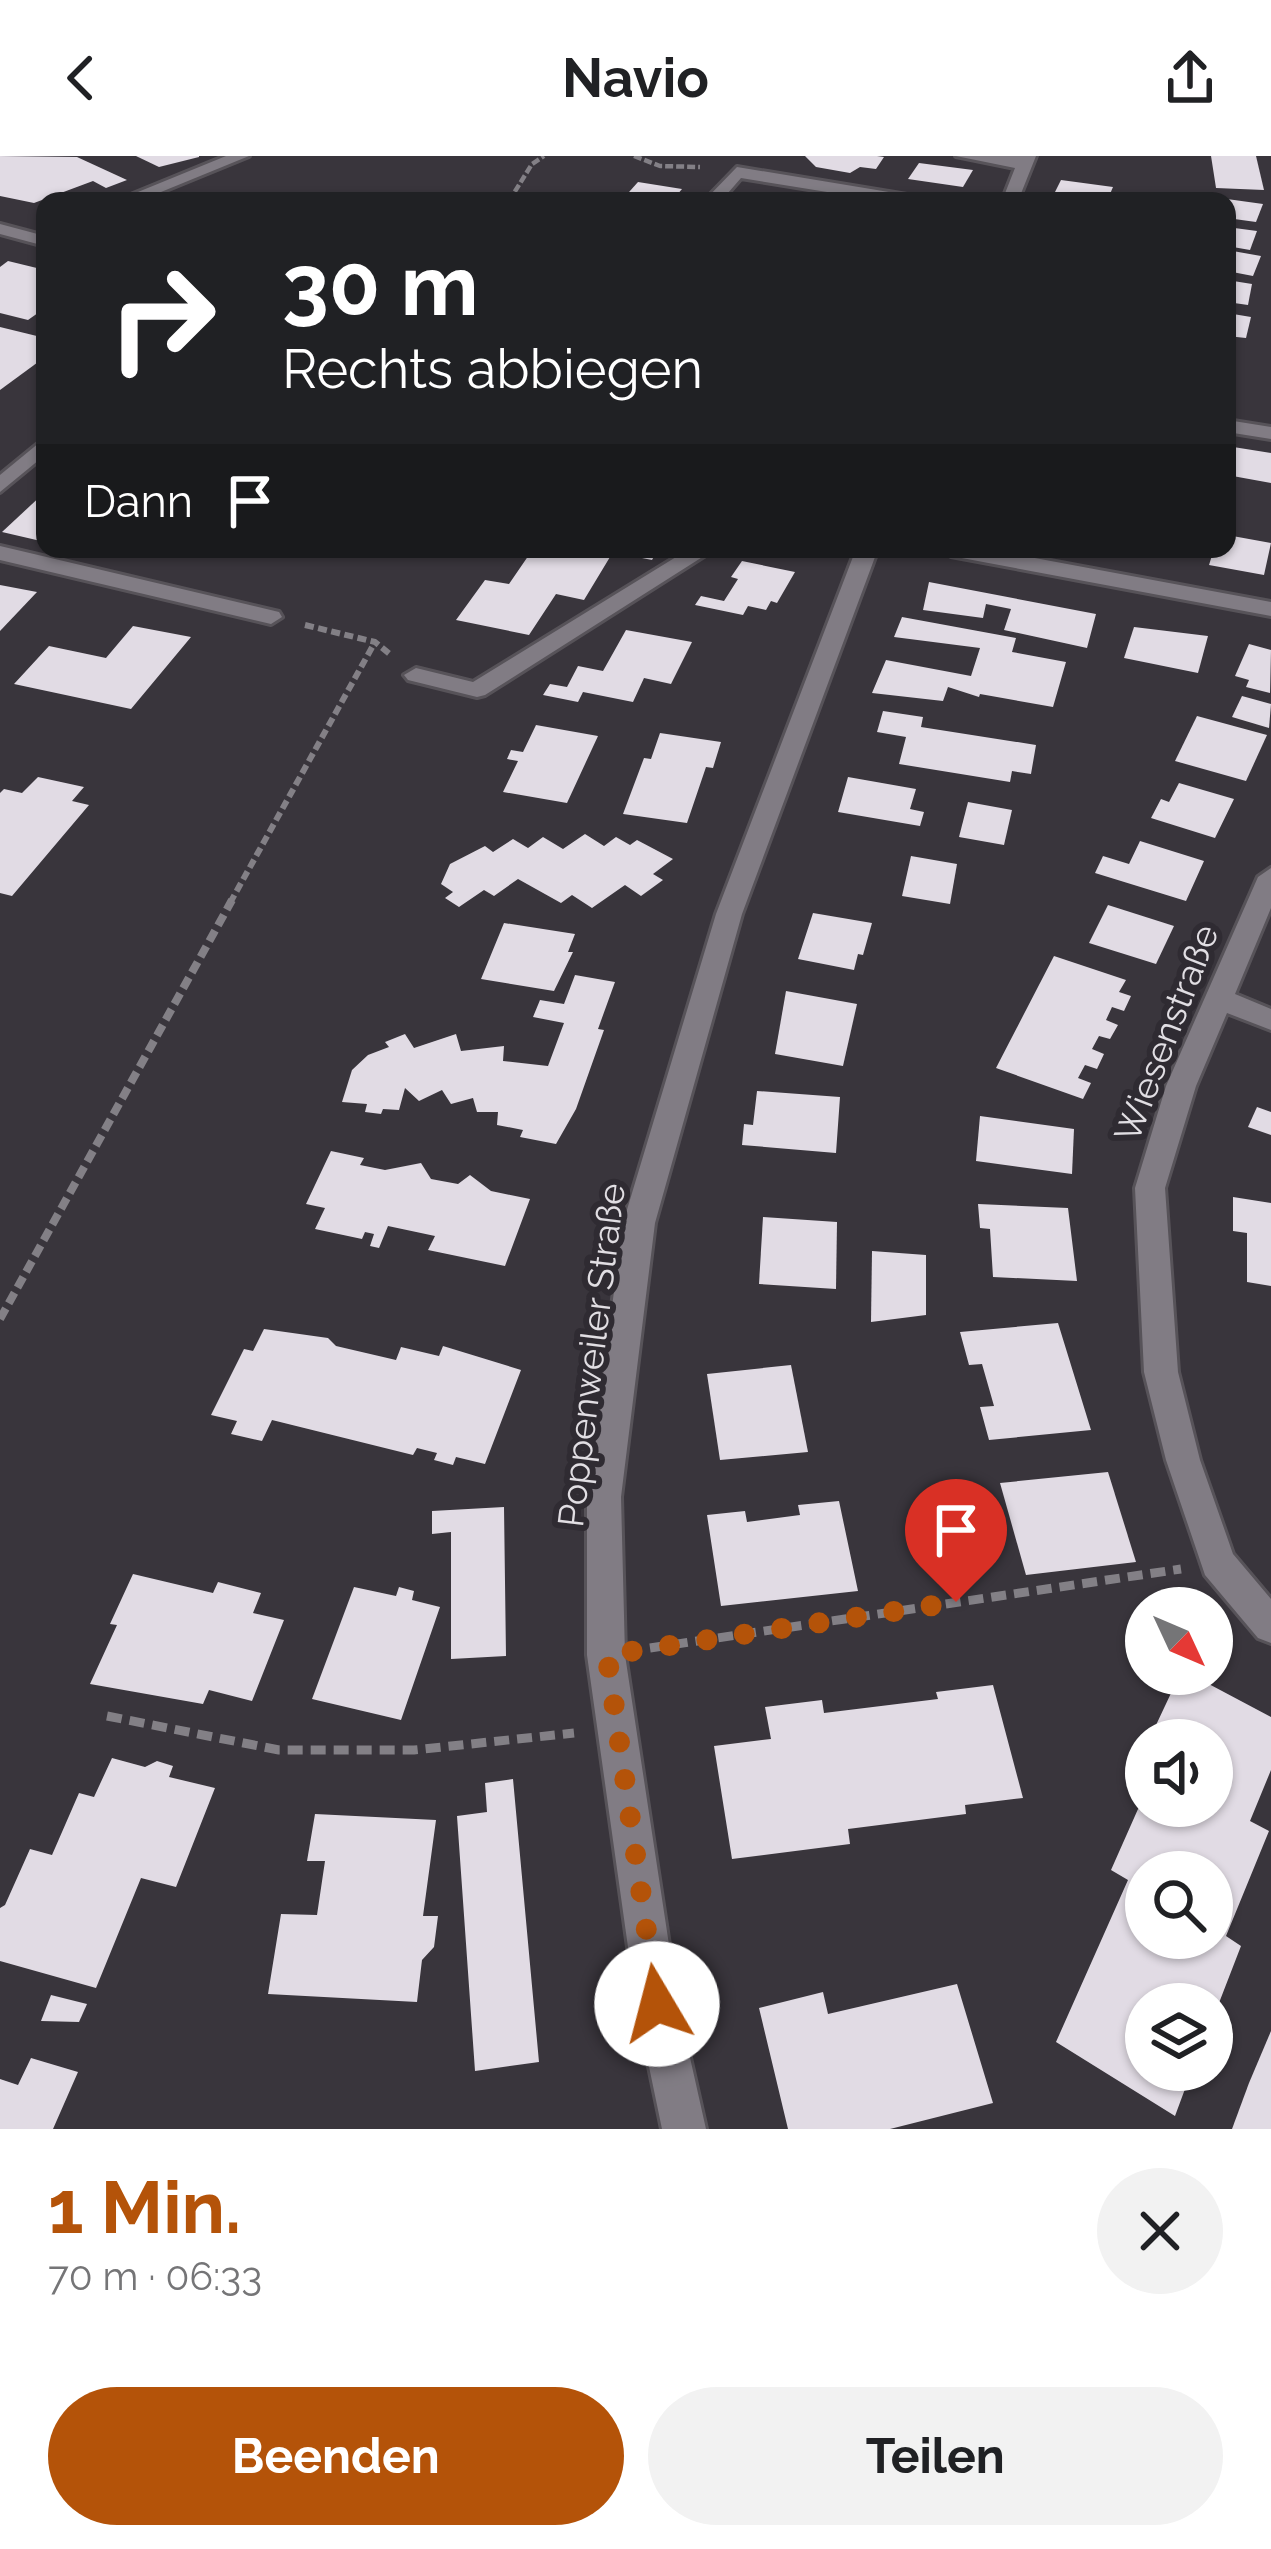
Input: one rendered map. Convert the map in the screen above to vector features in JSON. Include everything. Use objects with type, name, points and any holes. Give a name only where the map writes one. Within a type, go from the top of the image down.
[{"type":"street","points":[[147,192],[241,156]]},
{"type":"street","points":[[964,156],[1026,160],[1014,192]]},
{"type":"street","points":[[720,192],[737,172],[858,192]]},
{"type":"street","points":[[0,229],[36,236]]},
{"type":"street","points":[[1236,426],[1268,427]]},
{"type":"street","points":[[0,486],[36,452]]},
{"type":"street","points":[[0,553],[271,617]]},
{"type":"street","points":[[416,675],[477,689],[689,558]]},
{"type":"street","name":"Poppenweiler Straße","points":[[684,2129],[657,2004],[607,1655],[604,1497],[639,1223],[729,914],[864,558]]},
{"type":"street","points":[[999,558],[1271,609]]},
{"type":"street","name":"Wiesenstraße","points":[[1271,877],[1180,1086],[1150,1188],[1161,1372],[1183,1460],[1219,1564],[1271,1626]]},
{"type":"street","points":[[1216,997],[1271,1020]]},
{"type":"path","points":[[515,192],[532,164],[544,156]]},
{"type":"path","points":[[634,156],[660,166],[737,172]]},
{"type":"path","points":[[271,617],[375,642],[416,675]]},
{"type":"path","points":[[0,1319],[375,642]]},
{"type":"path","points":[[607,1655],[1219,1564]]},
{"type":"path","points":[[107,1716],[279,1750],[414,1750],[617,1728]]},
{"type":"building","points":[[0,156],[77,157],[127,180],[106,188],[93,181],[64,192],[36,192],[34,203],[0,196]]},
{"type":"building","points":[[136,156],[199,156],[199,157],[159,167]]},
{"type":"building","points":[[805,156],[884,157],[876,169],[860,167],[850,173],[816,167]]},
{"type":"building","points":[[1211,156],[1256,156],[1264,190],[1216,188]]},
{"type":"building","points":[[919,163],[973,170],[963,187],[908,179]]},
{"type":"building","points":[[1061,180],[1113,187],[1111,192],[1055,192]]},
{"type":"building","points":[[638,182],[682,189],[680,192],[629,192]]},
{"type":"building","points":[[1236,200],[1263,204],[1256,222],[1236,219]]},
{"type":"building","points":[[1236,228],[1257,231],[1250,250],[1236,248]]},
{"type":"building","points":[[1236,252],[1261,256],[1253,276],[1236,273]]},
{"type":"building","points":[[8,261],[36,268],[36,314],[28,320],[0,313],[0,267]]},
{"type":"building","points":[[1236,281],[1252,284],[1248,305],[1236,303]]},
{"type":"building","points":[[1236,314],[1251,317],[1246,338],[1236,337]]},
{"type":"building","points":[[0,327],[36,336],[36,364],[0,390]]},
{"type":"building","points":[[1236,447],[1271,453],[1271,483],[1236,477]]},
{"type":"building","points":[[36,500],[36,540],[2,532]]},
{"type":"building","points":[[1236,537],[1271,543],[1264,575],[1209,565],[1211,558],[1236,558]]},
{"type":"building","points":[[527,558],[609,558],[584,600],[556,594],[529,635],[456,620],[485,580],[509,584]]},
{"type":"building","points":[[742,561],[795,572],[777,603],[771,601],[766,610],[748,606],[743,615],[695,605],[701,596],[724,601],[738,579],[731,577]]},
{"type":"building","points":[[929,582],[1096,614],[1087,648],[1004,630],[1011,609],[986,604],[983,618],[923,610]]},
{"type":"building","points":[[0,585],[37,592],[0,631]]},
{"type":"building","points":[[902,617],[1016,638],[1012,652],[1066,662],[1053,707],[979,697],[948,687],[943,701],[872,693],[886,660],[971,676],[980,648],[894,637]]},
{"type":"building","points":[[133,626],[191,637],[131,709],[14,684],[49,646],[106,658]]},
{"type":"building","points":[[1134,627],[1208,636],[1198,673],[1124,658]]},
{"type":"building","points":[[626,630],[692,642],[671,684],[644,678],[633,702],[583,692],[578,702],[543,695],[550,684],[567,687],[578,666],[603,671]]},
{"type":"building","points":[[1249,644],[1271,650],[1270,693],[1246,687],[1249,680],[1235,676]]},
{"type":"building","points":[[1242,696],[1271,704],[1269,728],[1232,717]]},
{"type":"building","points":[[883,711],[923,717],[921,727],[1036,745],[1031,774],[1012,771],[1010,782],[899,764],[906,737],[877,732]]},
{"type":"building","points":[[1197,716],[1267,735],[1246,781],[1175,761]]},
{"type":"building","points":[[536,725],[598,736],[567,803],[503,792],[518,761],[507,759],[511,750],[523,752]]},
{"type":"building","points":[[660,733],[721,742],[713,768],[706,767],[687,823],[623,814],[644,758],[651,759]]},
{"type":"building","points":[[38,777],[84,787],[72,801],[89,805],[12,896],[0,893],[0,793],[4,789],[22,793]]},
{"type":"building","points":[[848,777],[916,789],[910,809],[924,812],[920,826],[838,812]]},
{"type":"building","points":[[1179,783],[1234,799],[1215,838],[1151,818],[1161,799],[1169,802]]},
{"type":"building","points":[[968,802],[1012,810],[1004,845],[959,837]]},
{"type":"building","points":[[585,834],[604,846],[616,837],[630,845],[637,840],[673,859],[653,874],[663,880],[641,896],[625,885],[592,908],[572,895],[561,903],[518,879],[494,896],[484,890],[459,907],[445,898],[453,892],[441,884],[450,864],[485,846],[493,852],[513,839],[528,848],[543,837],[563,849]]},
{"type":"building","points":[[1140,841],[1204,861],[1186,901],[1095,873],[1103,856],[1129,864]]},
{"type":"building","points":[[911,856],[957,864],[950,904],[902,896]]},
{"type":"building","points":[[1108,905],[1174,926],[1156,964],[1089,943]]},
{"type":"building","points":[[813,913],[872,923],[854,970],[798,959]]},
{"type":"building","points":[[504,923],[575,934],[568,952],[573,952],[554,991],[481,979]]},
{"type":"building","points":[[1054,956],[1126,980],[1119,992],[1131,996],[1124,1011],[1112,1007],[1106,1020],[1118,1025],[1110,1039],[1099,1036],[1092,1049],[1104,1054],[1097,1069],[1085,1065],[1078,1078],[1091,1083],[1083,1099],[996,1068]]},
{"type":"building","points":[[575,975],[615,982],[576,1109],[556,1144],[520,1137],[523,1130],[497,1125],[498,1112],[477,1112],[473,1098],[451,1104],[442,1090],[419,1101],[405,1088],[399,1110],[383,1109],[381,1114],[365,1112],[367,1104],[342,1102],[352,1070],[368,1055],[389,1047],[385,1042],[405,1034],[414,1048],[456,1034],[461,1051],[504,1046],[503,1061],[548,1066],[564,1023],[533,1017],[540,1000],[564,1004]]},
{"type":"building","points":[[786,991],[857,1004],[843,1066],[775,1054]]},
{"type":"building","points":[[757,1091],[840,1097],[836,1153],[742,1145],[744,1124],[753,1125]]},
{"type":"building","points":[[1257,1107],[1271,1112],[1271,1135],[1248,1127]]},
{"type":"building","points":[[980,1116],[1074,1129],[1072,1174],[976,1161]]},
{"type":"building","points":[[331,1151],[364,1158],[360,1165],[385,1170],[421,1163],[431,1179],[458,1184],[470,1175],[491,1191],[530,1199],[505,1266],[428,1250],[435,1236],[388,1226],[379,1248],[370,1246],[374,1234],[365,1232],[362,1239],[315,1229],[325,1208],[306,1204]]},
{"type":"building","points":[[1233,1197],[1271,1203],[1271,1286],[1247,1282],[1247,1233],[1233,1231]]},
{"type":"building","points":[[978,1204],[1068,1208],[1077,1281],[993,1277],[990,1229],[980,1228]]},
{"type":"building","points":[[763,1217],[837,1222],[836,1289],[759,1284]]},
{"type":"building","points":[[872,1251],[926,1255],[926,1315],[871,1322]]},
{"type":"building","points":[[1058,1323],[1091,1430],[989,1440],[980,1407],[994,1406],[982,1364],[969,1365],[960,1332]]},
{"type":"building","points":[[264,1329],[328,1338],[336,1346],[396,1360],[401,1347],[439,1356],[443,1346],[521,1370],[485,1464],[456,1457],[453,1465],[434,1460],[437,1453],[417,1448],[413,1455],[272,1420],[262,1441],[231,1434],[237,1421],[211,1415],[244,1349],[253,1351]]},
{"type":"building","points":[[791,1365],[808,1452],[720,1460],[707,1374]]},
{"type":"building","points":[[1108,1472],[1136,1562],[1026,1575],[1000,1483]]},
{"type":"building","points":[[839,1501],[858,1591],[721,1606],[707,1515],[745,1511],[747,1522],[800,1515],[798,1505]]},
{"type":"building","points":[[504,1507],[506,1656],[451,1659],[451,1532],[432,1534],[432,1511]]},
{"type":"building","points":[[133,1574],[213,1593],[218,1582],[261,1593],[253,1613],[284,1620],[252,1701],[209,1690],[203,1704],[90,1684],[117,1625],[110,1624]]},
{"type":"building","points":[[354,1587],[396,1596],[399,1587],[414,1591],[412,1600],[440,1607],[401,1720],[312,1699]]},
{"type":"building","points":[[993,1685],[1023,1798],[965,1805],[966,1814],[848,1829],[850,1844],[732,1859],[714,1746],[771,1739],[765,1707],[822,1700],[824,1713],[938,1699],[936,1692]]},
{"type":"building","points":[[1170,1695],[1230,1695],[1271,1717],[1271,1770],[1250,1821],[1269,1831],[1233,1919],[1233,1851],[1125,1851],[1125,1878],[1111,1870],[1130,1827],[1233,1827],[1233,1719],[1159,1719]]},
{"type":"building","points":[[112,1758],[145,1767],[157,1761],[173,1766],[169,1777],[215,1788],[176,1887],[141,1878],[96,1988],[0,1961],[0,1908],[30,1849],[52,1855],[79,1793],[94,1797]]},
{"type":"building","points":[[513,1779],[539,2062],[475,2071],[457,1816],[487,1812],[485,1783]]},
{"type":"building","points":[[315,1814],[436,1820],[423,1916],[438,1916],[434,1947],[422,1960],[417,2002],[268,1994],[281,1914],[317,1915],[325,1861],[307,1861]]},
{"type":"building","points":[[1125,1887],[1125,1959],[1233,1959],[1233,1941],[1241,1946],[1227,1983],[1125,1983],[1125,2085],[1056,2042]]},
{"type":"building","points":[[957,1984],[993,2103],[890,2129],[788,2129],[759,2008],[823,1992],[828,2014]]},
{"type":"building","points":[[51,1995],[87,2004],[79,2022],[41,2021]]},
{"type":"building","points":[[1271,2031],[1271,2129],[1232,2129],[1249,2083]]},
{"type":"building","points":[[31,2058],[78,2072],[53,2129],[0,2129],[0,2079],[18,2085]]},
{"type":"building","points":[[1135,2091],[1184,2091],[1175,2116]]},
{"type":"route","points":[[657,2004],[607,1655],[956,1602]]}]
